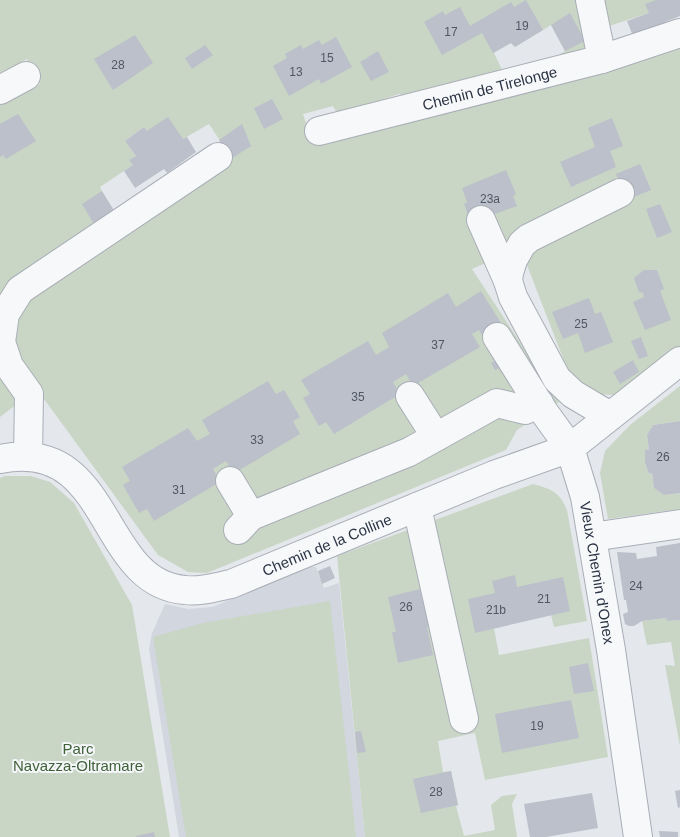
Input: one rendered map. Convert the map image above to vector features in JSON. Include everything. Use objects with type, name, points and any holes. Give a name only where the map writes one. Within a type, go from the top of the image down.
[{"type":"street","points":[[590,0],[600,50]]},
{"type":"street","points":[[600,50],[626,32]]},
{"type":"street","points":[[600,50],[680,33]]},
{"type":"street","name":"Chemin de Tirelonge","points":[[319,131],[600,50]]},
{"type":"street","points":[[0,90],[26,76]]},
{"type":"street","points":[[28,456],[30,394],[9,366],[2,342],[5,314],[20,290],[218,156]]},
{"type":"street","points":[[508,281],[513,260],[522,244],[529,238],[620,193]]},
{"type":"street","points":[[481,220],[508,281],[513,297],[557,379],[573,394],[610,416]]},
{"type":"street","points":[[497,337],[570,448],[680,362]]},
{"type":"street","points":[[410,396],[436,437]]},
{"type":"street","points":[[230,481],[244,523],[409,452],[497,403],[525,410],[539,403]]},
{"type":"street","name":"Chemin de la Colline","points":[[0,458],[28,456],[41,459],[68,471],[83,484],[129,557],[139,568],[153,580],[167,586],[184,590],[198,590],[230,584],[494,475],[570,448]]},
{"type":"street","name":"Vieux Chemin d'Onex","points":[[570,448],[585,497],[613,660],[638,837]]},
{"type":"street","points":[[417,507],[464,719]]},
{"type":"street","points":[[592,538],[680,524]]},
{"type":"shaded area","points":[[311,567],[316,567],[324,588],[339,583],[365,837],[179,837],[149,649],[152,633],[165,604],[188,609],[212,607]]},
{"type":"green space","points":[[0,0],[582,0],[587,43],[582,52],[551,60],[565,51],[551,25],[515,47],[511,43],[494,53],[505,76],[412,97],[399,94],[381,100],[383,105],[344,117],[333,106],[303,114],[313,145],[376,124],[680,39],[680,347],[615,395],[588,394],[573,384],[527,265],[533,244],[472,269],[559,402],[517,430],[506,450],[207,573],[188,572],[158,555],[36,388],[14,349],[14,332],[24,302],[78,263],[233,160],[209,124],[183,139],[147,131],[144,127],[125,141],[136,156],[129,160],[133,165],[100,187],[102,191],[96,226],[0,299],[0,103],[40,84],[27,59],[0,73]]},
{"type":"green space","points":[[600,0],[680,0],[649,13],[606,27]]},
{"type":"green space","points":[[0,368],[21,401],[0,417]]},
{"type":"green space","points":[[680,386],[680,421],[653,425],[647,435],[649,450],[645,451],[645,463],[649,474],[652,473],[654,488],[664,495],[680,493],[680,509],[608,519],[600,473],[605,451],[630,425]]},
{"type":"green space","name":"Parc Navazza-Oltramare","points":[[5,476],[31,476],[50,482],[74,503],[132,605],[170,837],[0,837],[0,478]]},
{"type":"green space","points":[[533,484],[558,495],[567,510],[587,621],[554,627],[551,615],[494,628],[499,655],[589,638],[608,757],[485,780],[475,733],[438,741],[443,772],[451,771],[458,805],[456,806],[464,836],[495,830],[491,805],[502,796],[517,794],[512,804],[517,837],[365,837],[337,556]]},
{"type":"green space","points":[[330,601],[356,837],[186,837],[153,637],[203,623]]},
{"type":"green space","points":[[666,618],[667,621],[680,620],[680,746],[665,665],[675,666],[671,642],[647,645],[642,621]]},
{"type":"building","points":[[526,0],[543,30],[515,47],[511,43],[493,53],[482,33],[442,55],[424,22],[443,11],[445,15],[460,7],[470,26],[511,2],[514,7]]},
{"type":"building","points":[[656,0],[680,0],[680,16],[665,22],[668,30],[635,41],[627,21],[649,13],[645,4]]},
{"type":"building","points":[[570,13],[585,41],[565,51],[551,25]]},
{"type":"building","points":[[135,35],[153,63],[113,90],[94,59]]},
{"type":"building","points":[[336,37],[352,67],[321,84],[319,79],[289,96],[273,66],[287,58],[285,54],[301,45],[303,49],[319,40],[322,45]]},
{"type":"building","points":[[205,45],[213,55],[192,69],[185,58]]},
{"type":"building","points":[[378,51],[389,72],[371,81],[360,62]]},
{"type":"building","points":[[272,99],[283,119],[264,129],[254,108]]},
{"type":"building","points":[[18,114],[36,141],[6,159],[3,155],[0,157],[0,124]]},
{"type":"building","points":[[168,117],[183,139],[187,137],[196,152],[167,173],[164,169],[135,188],[124,171],[133,165],[129,160],[136,156],[125,141],[144,127],[147,131]]},
{"type":"building","points":[[612,118],[623,146],[610,151],[616,167],[571,187],[560,162],[595,147],[588,128]]},
{"type":"building","points":[[242,124],[251,146],[231,159],[219,140]]},
{"type":"building","points":[[640,164],[651,190],[626,200],[616,174]]},
{"type":"building","points":[[506,170],[516,194],[513,196],[517,206],[471,223],[464,204],[467,202],[462,188]]},
{"type":"building","points":[[102,191],[115,212],[94,224],[82,204]]},
{"type":"building","points":[[660,204],[672,232],[657,238],[646,209]]},
{"type":"building","points":[[644,270],[657,270],[664,289],[660,291],[671,320],[645,330],[633,302],[644,297],[643,293],[639,292],[634,278]]},
{"type":"building","points":[[481,291],[516,347],[497,360],[479,330],[472,334],[480,347],[413,386],[406,374],[393,382],[400,394],[334,434],[326,422],[319,426],[303,398],[310,394],[301,380],[368,341],[376,355],[389,347],[382,333],[448,293],[456,307]]},
{"type":"building","points":[[589,298],[595,314],[601,312],[613,342],[585,353],[578,333],[563,339],[552,312]]},
{"type":"building","points":[[641,337],[648,356],[639,359],[631,341]]},
{"type":"building","points":[[497,360],[501,367],[495,370],[491,363]]},
{"type":"building","points":[[633,360],[639,372],[620,384],[613,372]]},
{"type":"building","points":[[268,381],[276,394],[284,390],[300,417],[293,421],[300,434],[233,474],[226,461],[213,469],[220,482],[154,521],[147,509],[139,513],[123,485],[130,481],[122,467],[188,428],[197,441],[210,434],[202,420]]},
{"type":"building","points":[[680,421],[680,493],[664,495],[654,488],[652,473],[649,474],[645,463],[645,450],[649,450],[647,435],[653,425]]},
{"type":"building","points":[[680,543],[680,620],[667,621],[666,618],[642,621],[634,626],[625,624],[623,614],[628,612],[626,600],[624,600],[617,552],[636,553],[637,559],[657,556],[656,547]]},
{"type":"building","points":[[330,566],[335,578],[322,584],[318,571]]},
{"type":"building","points":[[515,575],[517,587],[563,577],[570,611],[475,633],[468,599],[495,593],[492,581]]},
{"type":"building","points":[[420,589],[433,655],[398,663],[392,632],[396,632],[388,597]]},
{"type":"building","points":[[588,663],[594,691],[574,694],[569,667]]},
{"type":"building","points":[[571,700],[579,738],[502,753],[495,714]]},
{"type":"building","points":[[361,731],[366,752],[357,753],[355,732]]},
{"type":"building","points":[[451,771],[458,805],[421,813],[413,779]]},
{"type":"building","points":[[680,790],[680,807],[678,808],[675,791]]},
{"type":"building","points":[[592,793],[598,828],[546,837],[530,837],[524,804]]},
{"type":"building","points":[[659,831],[678,832],[678,837],[660,837]]},
{"type":"building","points":[[154,832],[155,837],[136,837],[136,836]]}]
